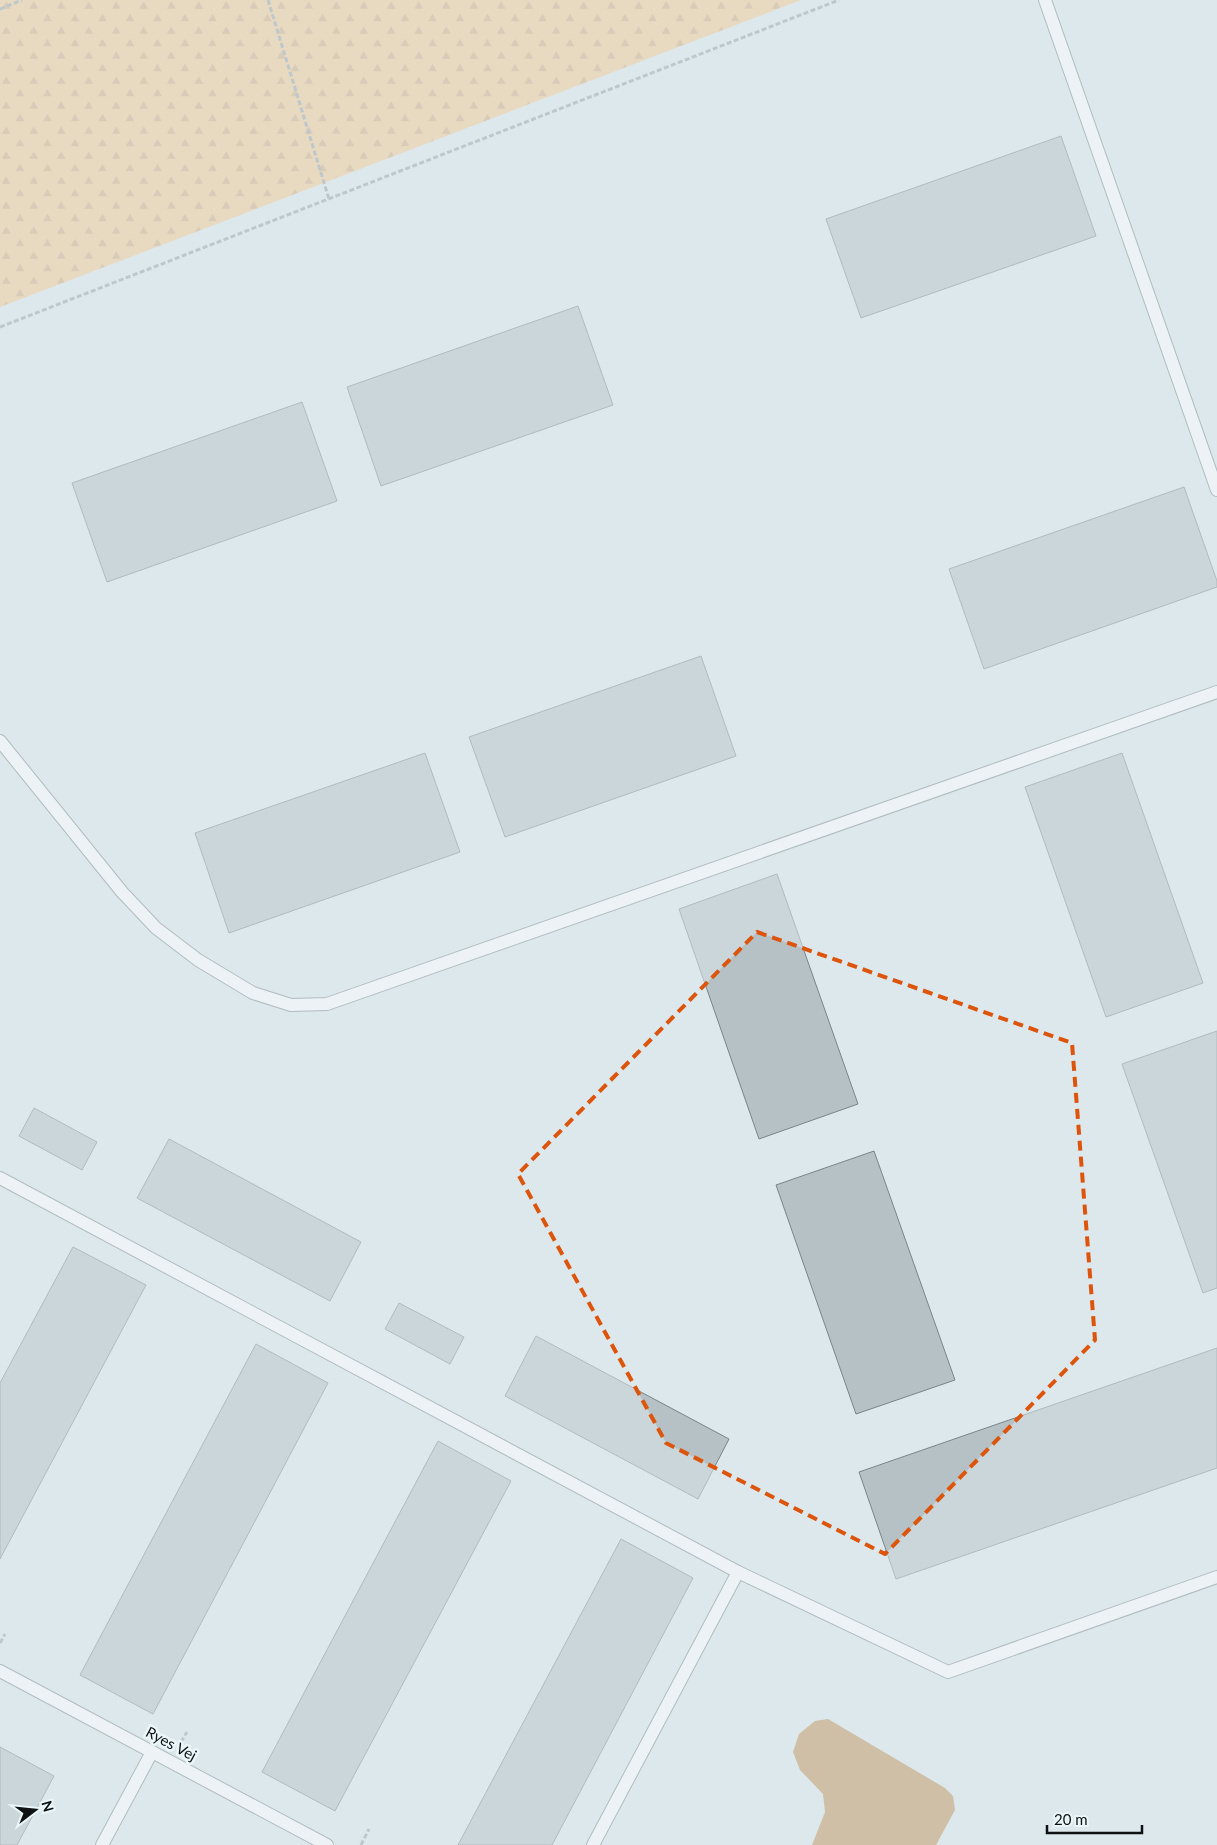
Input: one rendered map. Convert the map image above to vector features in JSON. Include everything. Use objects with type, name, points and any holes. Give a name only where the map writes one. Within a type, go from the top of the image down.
[{"type":"lane","points":[[1045,0],[1217,490]]},
{"type":"lane","points":[[0,741],[122,892],[156,928],[198,960],[253,993],[291,1005],[327,1004],[1217,692]]},
{"type":"lane","points":[[0,1178],[738,1572],[948,1672],[1217,1577]]},
{"type":"lane","points":[[593,1845],[738,1572]]},
{"type":"lane","name":"Ryes Vej","points":[[0,1671],[327,1845]]},
{"type":"lane","points":[[102,1845],[152,1752]]},
{"type":"path","points":[[0,9],[22,0]]},
{"type":"path","points":[[268,0],[329,199]]},
{"type":"path","points":[[0,327],[839,0]]},
{"type":"path","points":[[0,1643],[5,1634]]},
{"type":"path","points":[[361,1845],[369,1829]]},
{"type":"highlighted area","points":[[757,932],[1072,1043],[1095,1340],[885,1554],[666,1443],[518,1174]]},
{"type":"green space","points":[[0,0],[801,0],[0,307]]},
{"type":"shaded area","points":[[828,1719],[945,1788],[953,1796],[955,1810],[936,1845],[812,1845],[825,1812],[823,1794],[800,1770],[793,1752],[799,1734],[815,1721]]},
{"type":"building","points":[[1061,136],[1096,236],[861,318],[826,219]]},
{"type":"building","points":[[578,306],[613,405],[381,486],[347,387]]},
{"type":"building","points":[[302,402],[337,501],[107,582],[72,483]]},
{"type":"building","points":[[1184,487],[1217,581],[1217,587],[984,669],[949,569]]},
{"type":"building","points":[[701,656],[736,756],[505,837],[469,737]]},
{"type":"building","points":[[425,753],[460,852],[229,933],[195,833]]},
{"type":"building","points":[[1122,753],[1203,983],[1106,1017],[1025,787]]},
{"type":"building","points":[[777,874],[858,1104],[759,1139],[679,909]]},
{"type":"building","points":[[1217,1031],[1217,1288],[1203,1293],[1122,1064]]},
{"type":"building","points":[[34,1108],[97,1142],[82,1170],[19,1136]]},
{"type":"building","points":[[169,1139],[361,1242],[330,1301],[137,1198]]},
{"type":"building","points":[[874,1151],[955,1380],[856,1414],[776,1185]]},
{"type":"building","points":[[73,1247],[146,1285],[0,1559],[0,1383]]},
{"type":"building","points":[[399,1303],[464,1337],[450,1364],[385,1329]]},
{"type":"building","points":[[536,1336],[729,1439],[698,1499],[505,1396]]},
{"type":"building","points":[[256,1344],[328,1383],[153,1714],[80,1675]]},
{"type":"building","points":[[1217,1348],[1217,1468],[896,1579],[859,1472]]},
{"type":"building","points":[[438,1441],[511,1481],[335,1811],[262,1772]]},
{"type":"building","points":[[621,1539],[693,1578],[552,1845],[458,1845]]},
{"type":"building","points":[[0,1747],[54,1776],[17,1845],[0,1845]]}]
